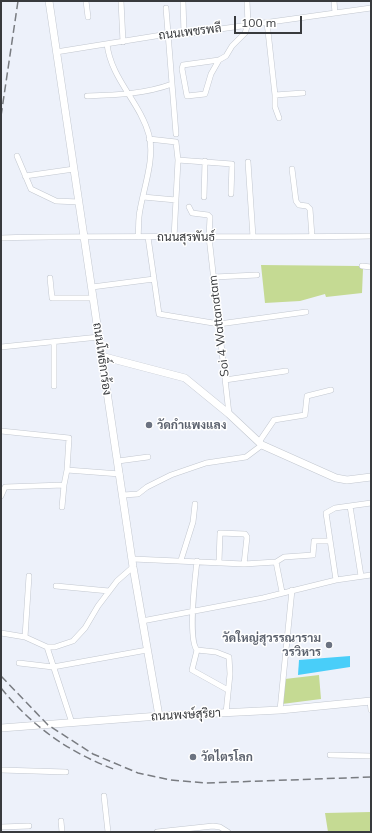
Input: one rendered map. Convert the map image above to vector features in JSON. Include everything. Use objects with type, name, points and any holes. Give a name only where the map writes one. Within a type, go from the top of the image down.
[{"type":"street","name":"ถนนโพธิ์การ้อง","points":[[49,1],[133,567],[159,716]]},
{"type":"street","points":[[86,1],[88,17]]},
{"type":"street","points":[[120,1],[123,42]]},
{"type":"street","points":[[183,1],[184,34]]},
{"type":"street","points":[[219,60],[210,74],[206,94],[187,96],[182,68],[183,65],[219,60],[226,56],[232,46],[244,35],[248,24],[247,1]]},
{"type":"street","points":[[334,1],[335,13]]},
{"type":"street","points":[[166,8],[176,134]]},
{"type":"street","name":"ถนนเพชรพลี","points":[[56,52],[168,34],[184,34],[371,8]]},
{"type":"street","points":[[267,22],[275,107],[279,118]]},
{"type":"street","points":[[107,44],[108,57],[114,71],[140,113],[150,139],[150,160],[140,211],[138,237]]},
{"type":"street","points":[[87,96],[128,94],[157,89],[172,84]]},
{"type":"street","points":[[275,95],[303,93]]},
{"type":"street","points":[[150,139],[176,142],[178,160],[174,238]]},
{"type":"street","points":[[17,156],[29,187],[35,192],[56,201],[79,202]]},
{"type":"street","points":[[178,160],[232,164],[231,194]]},
{"type":"street","points":[[204,197],[205,161]]},
{"type":"street","points":[[248,162],[253,237]]},
{"type":"street","points":[[292,169],[296,201],[299,205],[307,206],[310,210],[312,237]]},
{"type":"street","points":[[25,176],[74,170]]},
{"type":"street","points":[[143,197],[176,200]]},
{"type":"street","name":"Soi 4 Wattanatam","points":[[189,207],[192,213],[209,216],[209,237],[230,414]]},
{"type":"street","name":"ถนนสุรพันธ์","points":[[1,238],[84,236],[174,238],[371,236]]},
{"type":"street","points":[[148,237],[159,314],[219,324],[306,312]]},
{"type":"street","points":[[362,266],[371,267]]},
{"type":"street","points":[[214,277],[256,275]]},
{"type":"street","points":[[50,278],[52,298],[93,298]]},
{"type":"street","points":[[92,287],[154,279]]},
{"type":"street","points":[[1,347],[99,337]]},
{"type":"street","points":[[54,342],[54,386]]},
{"type":"street","points":[[101,356],[185,378],[230,414],[261,444],[336,478],[347,480],[371,478]]},
{"type":"street","points":[[226,380],[286,371]]},
{"type":"street","points":[[123,495],[138,494],[147,487],[171,475],[206,463],[246,457],[261,444],[274,420],[305,415],[307,396],[331,390]]},
{"type":"street","points":[[1,431],[69,438],[67,470],[62,507]]},
{"type":"street","points":[[118,460],[148,457]]},
{"type":"street","points":[[67,470],[120,474]]},
{"type":"street","points":[[1,496],[5,487],[64,485]]},
{"type":"street","points":[[336,580],[326,519],[327,512],[335,508],[371,503]]},
{"type":"street","points":[[181,560],[193,522],[195,504]]},
{"type":"street","points":[[350,506],[361,576]]},
{"type":"street","points":[[219,562],[220,533],[238,534],[247,536],[244,564]]},
{"type":"street","points":[[132,559],[244,564],[276,562],[284,558],[313,555],[314,541],[329,540]]},
{"type":"street","points":[[197,561],[193,612],[193,637],[196,650],[192,670],[228,690]]},
{"type":"street","points":[[276,562],[282,592]]},
{"type":"street","points":[[1,633],[25,637],[47,647],[55,647],[73,641],[85,628],[98,606],[117,581],[133,567]]},
{"type":"street","points":[[142,621],[193,612],[336,580],[371,575]]},
{"type":"street","points":[[25,637],[29,576]]},
{"type":"street","points":[[56,586],[109,591]]},
{"type":"street","points":[[280,710],[292,590]]},
{"type":"street","points":[[47,647],[72,723]]},
{"type":"street","points":[[19,663],[53,667],[147,650]]},
{"type":"street","points":[[196,650],[216,652],[229,657],[230,669],[226,713]]},
{"type":"street","points":[[371,701],[371,710]]},
{"type":"street","name":"ถนนพงษ์สุริยา","points":[[1,728],[159,716],[280,710],[371,701]]},
{"type":"street","points":[[330,755],[371,756]]},
{"type":"street","points":[[1,770],[66,772]]},
{"type":"street","points":[[104,796],[108,832]]},
{"type":"street","points":[[61,821],[62,832]]},
{"type":"street","points":[[1,827],[29,826]]},
{"type":"street","points":[[157,832],[213,826],[228,832]]},
{"type":"green space","points":[[261,265],[359,266],[363,269],[362,293],[326,297],[325,294],[300,301],[265,303]]},
{"type":"green space","points":[[319,675],[321,699],[282,704],[285,679]]},
{"type":"green space","points":[[371,812],[371,832],[328,832],[325,813]]},
{"type":"water","points":[[350,656],[350,667],[298,675],[299,660]]},
{"type":"railway","points":[[1,116],[18,1]]},
{"type":"railway","points":[[1,676],[48,725],[93,754],[138,773],[171,780],[206,783],[371,777]]},
{"type":"railway","points":[[1,688],[26,715],[52,737],[82,755],[116,770]]},
{"type":"place","name":"วัดกำแพงแลง","points":[[149,425]]},
{"type":"place","name":"วัดใหญ่สุวรรณาราม วรวิหาร","points":[[329,645]]},
{"type":"place","name":"วัดไตรโลก","points":[[193,757]]}]
